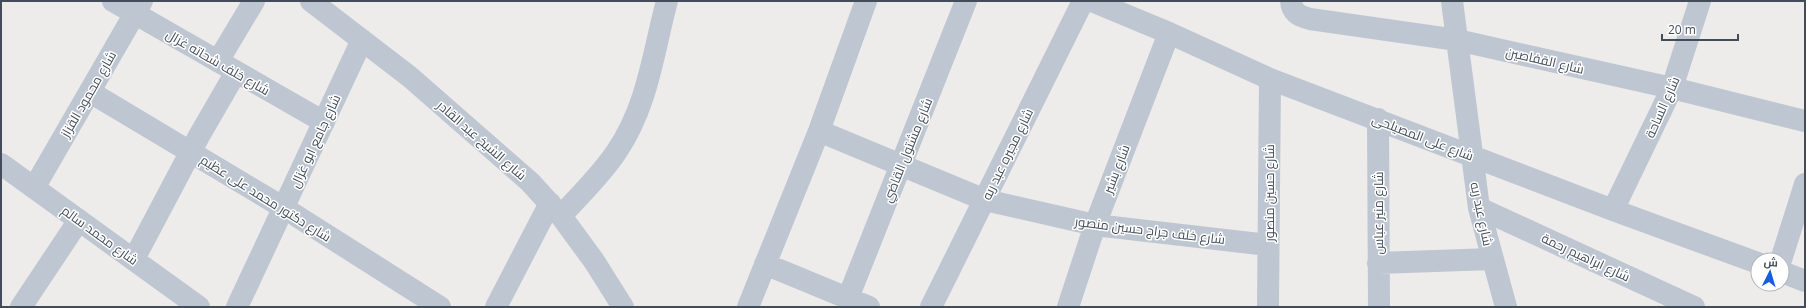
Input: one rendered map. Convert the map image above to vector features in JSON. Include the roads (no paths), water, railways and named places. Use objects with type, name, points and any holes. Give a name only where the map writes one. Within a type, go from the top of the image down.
[{"type":"street","name":"شارع خلف شحاته غزال","points":[[113,1],[139,7],[226,66],[324,122]]},
{"type":"street","points":[[134,259],[190,151],[254,1]]},
{"type":"street","points":[[496,307],[556,209],[617,151],[637,115],[651,74],[667,1]]},
{"type":"street","points":[[748,307],[819,131],[866,1]]},
{"type":"street","name":"شارع مشتول القاضي","points":[[848,298],[966,1]]},
{"type":"street","name":"شارع على المصيلحى","points":[[1091,1],[1169,33],[1260,73],[1270,79],[1613,210],[1750,260]]},
{"type":"street","name":"شارع مجيره عبد ربه","points":[[931,307],[985,200],[1091,1]]},
{"type":"street","name":"شارع القفاصين","points":[[1291,1],[1291,8],[1296,14],[1310,19],[1457,40],[1672,88],[1805,121]]},
{"type":"street","name":"شارع عبد ربه","points":[[1452,1],[1479,208],[1506,307]]},
{"type":"street","name":"شارع الساحة","points":[[1613,210],[1672,88],[1700,1]]},
{"type":"street","name":"شارع الشيخ عبد القادر","points":[[319,4],[410,77],[530,182],[556,209],[594,261],[623,307]]},
{"type":"street","name":"شارع محمود القزاز","points":[[34,188],[139,7]]},
{"type":"street","name":"شارع بشير","points":[[1068,307],[1095,225],[1169,33]]},
{"type":"street","name":"شارع جامع ابو غزال","points":[[237,307],[362,40]]},
{"type":"street","name":"شارع حسين منصور","points":[[1268,307],[1270,79]]},
{"type":"street","name":"شارع دكتور محمد على عظيم","points":[[90,92],[284,208],[440,307]]},
{"type":"street","name":"شارع منير عباس","points":[[1378,119],[1379,307]]},
{"type":"street","name":"شارع خلف جراج حسين منصور","points":[[819,131],[985,200],[1095,225],[1268,245]]},
{"type":"street","name":"شارع محمد سالم","points":[[1,164],[199,307]]},
{"type":"street","points":[[1784,252],[1805,184]]},
{"type":"street","name":"شارع ابراهيم رحمة","points":[[1479,208],[1694,307]]},
{"type":"street","points":[[21,307],[79,220]]},
{"type":"street","points":[[1378,263],[1492,259]]},
{"type":"street","points":[[765,264],[869,307]]},
{"type":"street","points":[[1790,275],[1805,281]]}]
